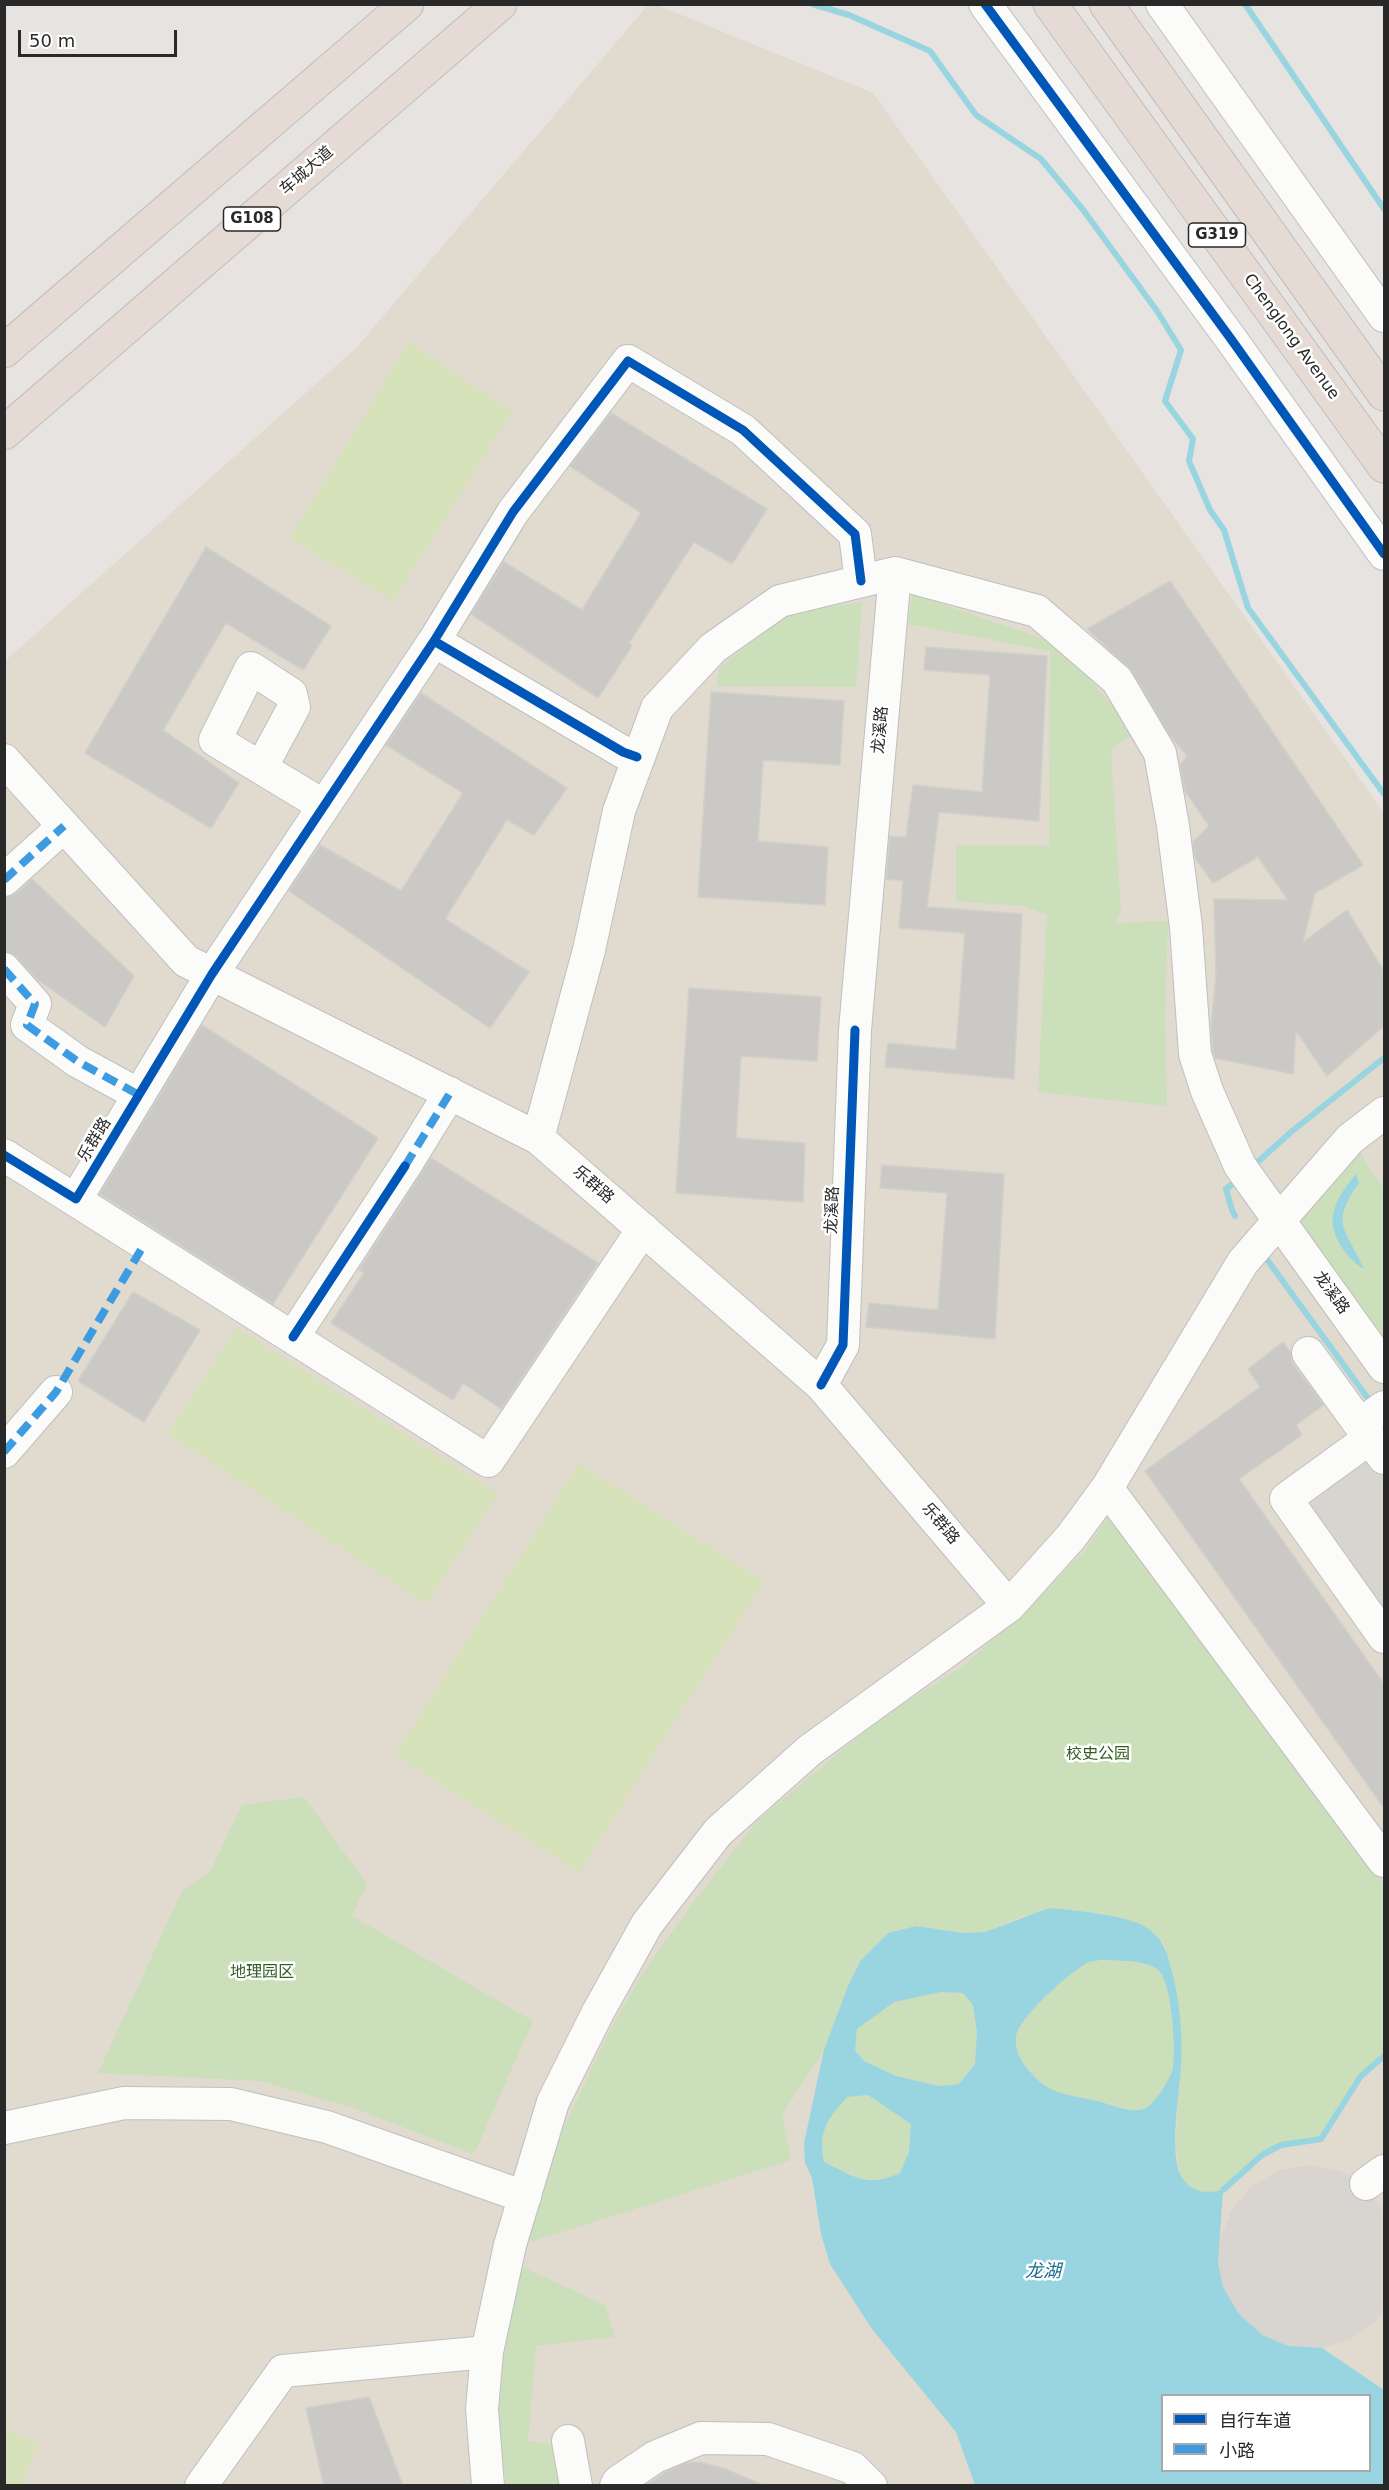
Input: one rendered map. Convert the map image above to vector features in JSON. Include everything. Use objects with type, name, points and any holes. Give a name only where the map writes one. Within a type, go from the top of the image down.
[{"type":"highway","points":[[4,351],[407,4]]},
{"type":"highway","name":"车城大道","points":[[4,433],[500,4]]},
{"type":"highway","name":"Chenglong Avenue","points":[[1050,4],[1384,466]]},
{"type":"highway","name":"G319","points":[[1106,4],[1384,394]]},
{"type":"street","points":[[986,4],[1231,339],[1384,554]]},
{"type":"street","points":[[1162,4],[1384,316]]},
{"type":"street","name":"乐群路","points":[[76,1199],[212,974],[434,641],[513,512],[628,361],[743,430],[855,534],[861,581]]},
{"type":"street","points":[[538,1138],[589,950],[619,811],[637,757],[657,708],[713,648],[780,601],[896,573]]},
{"type":"street","name":"龙溪路","points":[[821,1384],[843,1345],[855,1030],[896,573],[1037,612],[1117,680],[1160,753],[1173,825],[1186,927],[1195,1054],[1208,1091],[1245,1173],[1384,1366]]},
{"type":"street","points":[[434,641],[623,752],[637,757]]},
{"type":"street","name":"乐群路","points":[[4,760],[186,961],[538,1138],[821,1384],[1009,1606]]},
{"type":"street","points":[[261,768],[324,806]]},
{"type":"street","points":[[4,880],[64,826]]},
{"type":"street","points":[[4,969],[35,1004],[27,1024],[77,1060],[139,1095]]},
{"type":"street","points":[[292,1337],[405,1166],[450,1093]]},
{"type":"street","points":[[488,2486],[482,2409],[487,2352],[510,2245],[553,2102],[598,2012],[647,1924],[718,1832],[810,1750],[1009,1606],[1071,1537],[1107,1488],[1243,1262],[1350,1139],[1384,1113]]},
{"type":"street","points":[[4,1155],[488,1461],[644,1229]]},
{"type":"street","points":[[1308,1353],[1374,1429],[1286,1499],[1384,1637]]},
{"type":"street","points":[[4,1452],[56,1392]]},
{"type":"street","points":[[1107,1488],[1384,1861]]},
{"type":"street","points":[[4,2128],[124,2103],[231,2104],[327,2127],[525,2197]]},
{"type":"street","points":[[201,2486],[284,2371],[487,2352]]},
{"type":"street","points":[[616,2486],[655,2457],[701,2438],[768,2439],[853,2468],[871,2486]]},
{"type":"street","points":[[568,2441],[576,2486]]},
{"type":"shaded area","points":[[648,5],[657,5],[873,93],[1384,813],[1384,2485],[5,2485],[4,662],[355,349]]},
{"type":"shaded area","points":[[1370,1438],[1384,1458],[1384,1637],[1286,1499]]},
{"type":"shaded area","points":[[1308,2165],[1339,2170],[1366,2184],[1384,2212],[1384,2310],[1376,2321],[1351,2339],[1322,2348],[1288,2346],[1262,2335],[1239,2314],[1223,2287],[1218,2263],[1220,2240],[1231,2211],[1251,2187],[1277,2171]]},
{"type":"green space","points":[[409,342],[512,412],[393,601],[290,538]]},
{"type":"green space","points":[[912,594],[1061,645],[1135,733],[1111,749],[1121,912],[1115,923],[1168,921],[1165,1016],[1167,1106],[1038,1092],[1047,915],[1023,906],[956,901],[956,845],[1049,846],[1050,651],[908,624]]},
{"type":"green space","points":[[862,602],[856,687],[717,686],[719,668],[791,612]]},
{"type":"green space","points":[[1350,1139],[1384,1188],[1384,1367],[1278,1220]]},
{"type":"green space","points":[[236,1328],[498,1494],[425,1604],[168,1434]]},
{"type":"green space","points":[[579,1464],[764,1581],[579,1872],[395,1755]]},
{"type":"green space","name":"校史公园","points":[[1113,1508],[1384,1883],[1384,2056],[1361,2076],[1321,2139],[1287,2142],[1271,2151],[1223,2190],[1208,2193],[1191,2189],[1181,2177],[1175,2146],[1181,2064],[1165,1945],[1145,1927],[1100,1913],[1022,1916],[985,1932],[963,1933],[916,1926],[888,1933],[861,1960],[848,1986],[824,2050],[782,2115],[791,2160],[530,2242],[528,2227],[552,2153],[610,2030],[644,1971],[695,1900],[758,1820],[882,1717],[965,1665],[1086,1550]]},
{"type":"green space","name":"地理园区","points":[[304,1797],[367,1884],[352,1916],[533,2021],[474,2154],[353,2108],[261,2081],[98,2073],[182,1891],[210,1872],[242,1805]]},
{"type":"green space","points":[[1130,1961],[1152,1966],[1163,1977],[1167,1987],[1173,2031],[1173,2067],[1170,2077],[1154,2101],[1146,2108],[1139,2110],[1064,2094],[1050,2088],[1030,2071],[1017,2050],[1016,2037],[1019,2029],[1035,2008],[1079,1968],[1089,1962]]},
{"type":"green space","points":[[941,1992],[963,1993],[973,2005],[977,2032],[975,2064],[959,2084],[939,2086],[896,2076],[864,2061],[855,2050],[857,2029],[894,2002]]},
{"type":"green space","points":[[868,2095],[911,2124],[909,2152],[900,2173],[880,2182],[860,2179],[824,2162],[822,2150],[825,2126],[833,2113],[847,2097]]},
{"type":"green space","points":[[518,2265],[605,2305],[615,2337],[536,2346],[528,2441],[559,2446],[568,2485],[506,2485],[493,2388]]},
{"type":"green space","points":[[5,2429],[38,2444],[21,2485],[5,2485]]},
{"type":"water","points":[[1356,1174],[1359,1183],[1350,1197],[1343,1218],[1347,1235],[1364,1269],[1352,1260],[1341,1246],[1333,1223],[1334,1209],[1339,1198]]},
{"type":"water","name":"龙湖","points":[[1049,1908],[1100,1914],[1139,1923],[1162,1943],[1173,1975],[1181,2031],[1182,2054],[1175,2141],[1178,2169],[1187,2184],[1196,2190],[1206,2192],[1223,2190],[1218,2263],[1223,2287],[1239,2314],[1262,2335],[1288,2346],[1322,2348],[1384,2390],[1384,2485],[975,2485],[956,2432],[872,2329],[830,2264],[821,2234],[812,2178],[805,2163],[804,2143],[824,2050],[848,1986],[861,1960],[888,1933],[916,1926],[963,1933],[985,1932]],"holes":[[[1131,1961],[1146,1964],[1158,1970],[1167,1987],[1170,2001],[1174,2046],[1173,2067],[1170,2077],[1154,2101],[1146,2108],[1126,2109],[1064,2094],[1044,2085],[1029,2071],[1017,2050],[1016,2037],[1026,2019],[1058,1985],[1089,1962]],[[941,1992],[963,1993],[973,2005],[977,2032],[975,2064],[959,2084],[939,2086],[896,2076],[864,2061],[855,2050],[857,2029],[894,2002]],[[868,2095],[911,2124],[909,2152],[900,2173],[878,2180],[861,2179],[824,2162],[822,2151],[823,2133],[834,2112],[847,2097]]]},
{"type":"building","points":[[611,413],[767,509],[732,564],[694,542],[629,643],[632,646],[598,698],[471,614],[504,562],[582,610],[641,513],[570,466]]},
{"type":"building","points":[[206,547],[331,626],[303,670],[226,623],[163,730],[239,783],[211,828],[85,753]]},
{"type":"building","points":[[1170,581],[1363,865],[1315,893],[1303,942],[1347,910],[1384,971],[1384,1026],[1327,1076],[1296,1031],[1293,1074],[1215,1058],[1211,1026],[1216,976],[1214,899],[1288,900],[1258,857],[1213,883],[1195,858],[1193,842],[1209,826],[1185,791],[1180,765],[1187,756],[1169,734],[1132,671],[1087,629]]},
{"type":"building","points":[[926,647],[1047,656],[1039,821],[939,812],[927,907],[1022,914],[1014,1079],[885,1067],[888,1043],[956,1050],[965,933],[899,928],[903,881],[886,879],[890,836],[906,837],[913,785],[982,792],[990,675],[924,670]]},
{"type":"building","points":[[711,692],[844,701],[840,765],[763,760],[758,841],[828,847],[825,905],[698,897]]},
{"type":"building","points":[[421,693],[567,788],[534,835],[507,820],[445,919],[529,972],[490,1028],[289,891],[320,845],[401,891],[463,793],[386,745]]},
{"type":"building","points":[[32,879],[134,976],[105,1027],[38,980],[17,957],[4,951],[4,898],[16,894]]},
{"type":"building","points":[[689,988],[821,997],[817,1061],[741,1056],[736,1138],[805,1143],[803,1202],[676,1193]]},
{"type":"building","points":[[202,1025],[378,1138],[273,1304],[100,1194]]},
{"type":"building","points":[[431,1158],[598,1263],[501,1409],[463,1383],[453,1400],[331,1323],[364,1273],[359,1270]]},
{"type":"building","points":[[882,1165],[1004,1174],[995,1339],[866,1327],[869,1303],[938,1310],[947,1193],[880,1188]]},
{"type":"building","points":[[133,1292],[200,1330],[144,1422],[78,1381]]},
{"type":"building","points":[[1283,1342],[1290,1352],[1293,1364],[1324,1405],[1296,1425],[1302,1435],[1239,1479],[1384,1684],[1384,1808],[1145,1471],[1260,1387],[1248,1369]]},
{"type":"building","points":[[369,2397],[403,2486],[324,2486],[306,2408]]},
{"type":"building","points":[[699,2462],[726,2469],[765,2486],[645,2486],[664,2473],[686,2463]]},
{"type":"waterway","points":[[812,4],[849,15],[930,51],[976,115],[1041,159],[1084,211],[1157,311],[1181,350],[1165,401],[1193,439],[1189,461],[1210,510],[1224,530],[1248,608],[1384,794]]},
{"type":"waterway","points":[[1245,4],[1384,209]]},
{"type":"waterway","points":[[1251,1168],[1291,1132],[1384,1058]]},
{"type":"waterway","points":[[1235,1216],[1226,1189],[1239,1179]]},
{"type":"waterway","points":[[1263,1254],[1372,1404]]},
{"type":"waterway","points":[[1223,2190],[1262,2155],[1281,2145],[1321,2139],[1361,2076],[1384,2056]]},
{"type":"marked path","points":[[4,880],[64,826]]},
{"type":"marked path","points":[[4,969],[35,1004],[27,1025],[77,1061],[139,1095]]},
{"type":"marked path","points":[[405,1166],[450,1093]]},
{"type":"marked path","points":[[4,1452],[56,1392],[145,1243]]},
{"type":"cycle path","points":[[985,4],[1231,339],[1384,554]]},
{"type":"cycle path","points":[[637,757],[623,752],[434,641],[513,512],[628,361],[743,430],[855,534],[861,581]]},
{"type":"cycle path","points":[[4,1155],[76,1199],[212,974],[434,641]]},
{"type":"cycle path","points":[[821,1385],[843,1345],[855,1030]]},
{"type":"cycle path","points":[[293,1337],[405,1166]]}]
